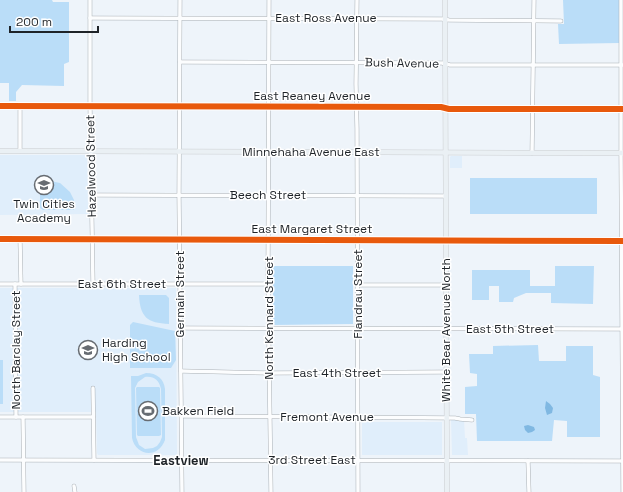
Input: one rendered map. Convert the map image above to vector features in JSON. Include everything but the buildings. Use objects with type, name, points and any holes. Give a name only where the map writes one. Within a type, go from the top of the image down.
[{"type":"main road","name":"White Bear Avenue North","points":[[445,0],[447,492]]},
{"type":"main road","name":"Minnehaha Avenue East","points":[[0,151],[622,153]]},
{"type":"street","name":"Hazelwood Street","points":[[90,0],[92,284]]},
{"type":"street","name":"Germain Street","points":[[180,0],[179,152],[182,492]]},
{"type":"street","name":"North Kennard Street","points":[[269,0],[268,284],[270,492]]},
{"type":"street","name":"Flandrau Street","points":[[357,0],[356,107],[358,152],[358,492]]},
{"type":"street","points":[[532,153],[534,0]]},
{"type":"street","points":[[621,0],[623,492]]},
{"type":"street","name":"East Ross Avenue","points":[[90,18],[561,20]]},
{"type":"street","name":"Bush Avenue","points":[[180,62],[622,65]]},
{"type":"street","points":[[622,109],[623,103]]},
{"type":"street","name":"East Reaney Avenue","points":[[0,106],[622,109]]},
{"type":"street","points":[[20,106],[20,151]]},
{"type":"street","name":"Beech Street","points":[[92,195],[445,196]]},
{"type":"street","name":"East Margaret Street","points":[[0,239],[622,241]]},
{"type":"street","name":"North Barclay Street","points":[[20,239],[21,284]]},
{"type":"street","name":"East 6th Street","points":[[0,284],[268,284]]},
{"type":"street","name":"North Barclay Street","points":[[15,284],[16,417]]},
{"type":"street","points":[[358,285],[446,285]]},
{"type":"street","name":"East 5th Street","points":[[181,328],[622,329]]},
{"type":"street","name":"East 4th Street","points":[[180,371],[270,373],[446,372]]},
{"type":"street","points":[[93,388],[94,460]]},
{"type":"street","name":"Fremont Avenue","points":[[181,416],[455,418],[472,420]]},
{"type":"street","points":[[0,417],[93,417]]},
{"type":"street","name":"North Barclay Street","points":[[23,417],[24,492]]},
{"type":"street","name":"3rd Street East","points":[[0,460],[623,461]]},
{"type":"street","points":[[528,461],[529,492]]},
{"type":"street","points":[[74,486],[75,492]]},
{"type":"shaded area","points":[[0,0],[52,0],[53,2],[69,2],[69,62],[64,64],[64,86],[22,85],[16,92],[16,101],[9,101],[9,83],[0,83]]},
{"type":"shaded area","points":[[563,0],[619,0],[619,43],[559,44],[558,24],[564,24]]},
{"type":"shaded area","name":"Twin Cities Academy","points":[[0,155],[87,155],[88,214],[0,215]]},
{"type":"shaded area","points":[[451,156],[462,156],[462,168],[450,168]]},
{"type":"shaded area","points":[[470,178],[597,178],[597,214],[470,214]]},
{"type":"shaded area","points":[[40,181],[60,183],[70,192],[74,200],[74,210],[43,210],[40,208]]},
{"type":"shaded area","points":[[273,266],[353,266],[353,324],[273,325]]},
{"type":"shaded area","points":[[555,266],[594,266],[593,304],[551,303],[551,293],[526,293],[514,298],[513,302],[499,302],[499,286],[489,286],[489,300],[472,300],[472,270],[530,270],[530,286],[555,286]]},
{"type":"shaded area","name":"Harding High School","points":[[0,288],[176,288],[177,455],[98,455],[96,412],[0,412]]},
{"type":"shaded area","points":[[139,295],[166,295],[169,298],[169,324],[155,322],[146,317],[141,309]]},
{"type":"shaded area","points":[[133,322],[175,331],[176,360],[171,368],[130,368],[130,325]]},
{"type":"shaded area","points":[[538,345],[539,361],[566,361],[566,346],[593,346],[593,375],[600,377],[600,437],[567,437],[567,421],[554,420],[552,441],[477,441],[476,414],[465,414],[465,387],[477,386],[477,374],[470,373],[469,354],[493,354],[493,346]]},
{"type":"shaded area","points":[[0,360],[3,360],[3,404],[0,404]]},
{"type":"shaded area","points":[[146,373],[157,375],[163,382],[165,389],[165,440],[162,446],[157,450],[147,453],[138,449],[132,438],[131,376],[138,376]],"holes":[[[145,377],[156,379],[161,389],[162,437],[157,446],[145,449],[139,445],[136,437],[135,388],[138,382]]]},
{"type":"shaded area","name":"Bakken Field","points":[[137,387],[160,388],[161,435],[159,436],[137,435]]},
{"type":"shaded area","points":[[546,401],[553,408],[552,413],[547,415],[545,408]]},
{"type":"shaded area","points":[[451,420],[464,420],[468,455],[452,455]]},
{"type":"shaded area","points":[[362,422],[442,422],[442,455],[362,455]]},
{"type":"shaded area","points":[[528,425],[534,427],[535,430],[528,433],[524,426]]},
{"type":"cycle path","points":[[0,106],[623,109]]},
{"type":"cycle path","points":[[0,239],[623,241]]},
{"type":"place","name":"Twin Cities Academy","points":[[44,185]]},
{"type":"place","name":"Harding High School","points":[[88,350]]},
{"type":"place","name":"Bakken Field","points":[[148,411]]},
{"type":"district","name":"Eastview","points":[[181,460]]}]
